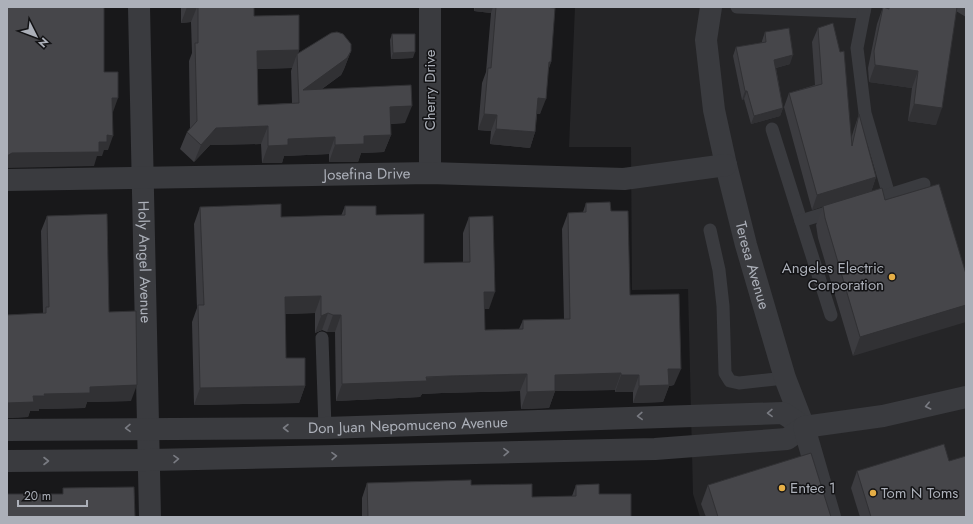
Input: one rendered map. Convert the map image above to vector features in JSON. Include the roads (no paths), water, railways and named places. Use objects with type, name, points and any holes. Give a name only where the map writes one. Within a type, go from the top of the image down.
[{"type":"street","name":"Holy Angel Avenue","points":[[139,7],[144,177],[150,517]]},
{"type":"street","name":"Cherry Drive","points":[[430,7],[430,173]]},
{"type":"street","name":"Teresa Avenue","points":[[711,7],[706,40],[714,110],[726,165],[746,245],[785,378],[804,427],[830,517]]},
{"type":"street","name":"Josefina Drive","points":[[7,180],[430,173],[624,179],[726,165]]},
{"type":"street","name":"Don Juan Nepomuceno Avenue","points":[[7,461],[150,460],[479,453],[655,449],[718,445],[787,439],[804,427],[883,416],[966,397]]},
{"type":"street","name":"Don Juan Nepomuceno Avenue","points":[[7,430],[325,428],[782,413],[804,427]]},
{"type":"street","points":[[479,453],[481,422]]},
{"type":"lane","points":[[737,7],[865,10],[857,48],[865,113],[889,195]]},
{"type":"lane","points":[[772,129],[831,314]]},
{"type":"lane","points":[[801,221],[924,184]]},
{"type":"lane","points":[[710,230],[719,270],[723,306],[725,373],[730,381],[738,382],[785,378]]},
{"type":"lane","points":[[322,338],[325,428]]},
{"type":"place","name":"Angeles Electric Corporation","points":[[892,277]]},
{"type":"place","name":"Entec 1","points":[[782,488]]},
{"type":"place","name":"Tom N Toms","points":[[873,493]]}]
